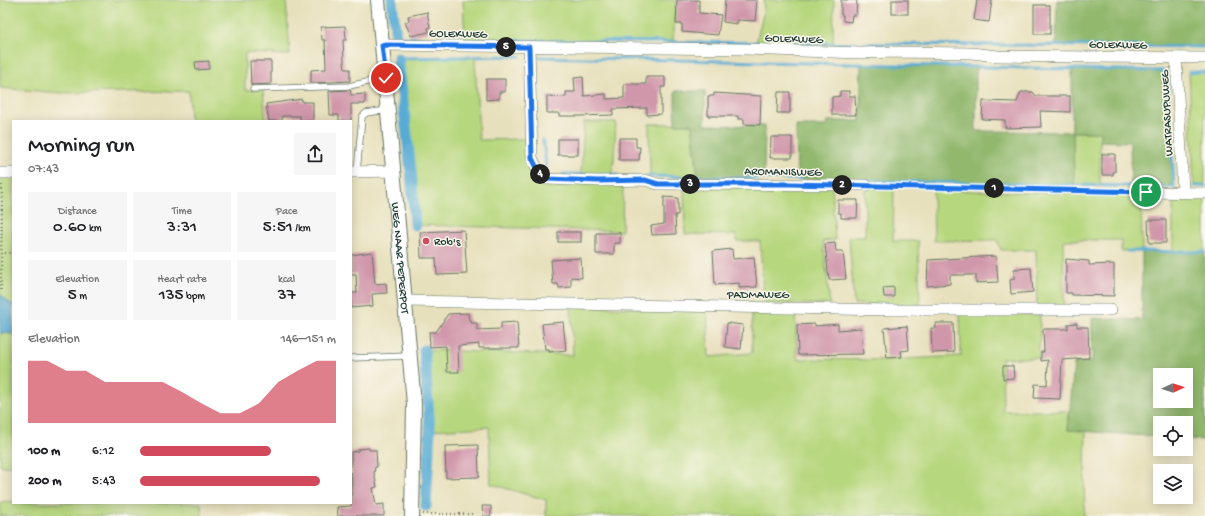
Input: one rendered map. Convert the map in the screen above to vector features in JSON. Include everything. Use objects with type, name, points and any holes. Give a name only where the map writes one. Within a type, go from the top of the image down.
[{"type":"street","name":"WEG NAAR PEPERPOT","points":[[378,0],[414,404],[412,515]]},
{"type":"street","name":"GOLEKWEG","points":[[382,45],[746,49],[861,53],[971,53],[998,56],[1205,58]]},
{"type":"street","name":"AROMANISWEG","points":[[529,47],[532,158],[540,174],[547,179],[598,181],[645,180],[658,184],[866,186]]},
{"type":"street","name":"WATRASUPUWEG","points":[[1176,58],[1183,191]]},
{"type":"street","points":[[354,172],[394,172]]},
{"type":"street","points":[[1146,192],[1183,191],[1205,193]]},
{"type":"street","name":"PADMAWEG","points":[[405,301],[890,310],[1111,310]]},
{"type":"lane","points":[[253,89],[349,86],[386,78]]},
{"type":"lane","points":[[354,172],[362,117],[366,113],[388,110]]},
{"type":"lane","points":[[352,358],[410,356]]},
{"type":"path","points":[[1,290],[1,253],[5,173]]},
{"type":"path","points":[[866,186],[1146,192]]},
{"type":"path","points":[[1,253],[12,253]]},
{"type":"path","points":[[412,515],[472,514]]},
{"type":"green space","points":[[0,0],[286,0],[290,55],[245,53],[245,90],[263,90],[266,120],[190,120],[189,91],[62,93],[0,88]]},
{"type":"green space","points":[[463,0],[676,0],[673,42],[465,40]]},
{"type":"green space","points":[[764,0],[834,0],[833,44],[756,43],[763,14]]},
{"type":"green space","points":[[1057,0],[1205,0],[1205,47],[1056,46]]},
{"type":"green space","points":[[475,57],[479,140],[527,139],[539,177],[623,183],[622,231],[415,225],[411,171],[398,58]]},
{"type":"green space","points":[[861,64],[976,67],[976,131],[1072,132],[1072,69],[1167,71],[1174,187],[1131,186],[1130,142],[1100,141],[1100,132],[1073,132],[1074,185],[797,179],[796,126],[827,126],[827,121],[860,121]]},
{"type":"green space","points":[[1189,72],[1205,72],[1205,186],[1194,186]]},
{"type":"green space","points":[[675,91],[705,91],[705,125],[765,126],[764,179],[698,177],[692,124],[675,124]]},
{"type":"green space","points":[[584,122],[616,122],[613,175],[581,174]]},
{"type":"green space","points":[[649,124],[692,124],[698,177],[650,176]]},
{"type":"green space","points":[[1073,132],[1100,132],[1100,185],[1074,185]]},
{"type":"green space","points":[[0,176],[12,177],[12,304],[0,294]]},
{"type":"green space","points":[[684,186],[832,187],[835,240],[823,241],[830,304],[764,304],[760,241],[737,241],[736,235],[685,234]]},
{"type":"green space","points":[[865,188],[894,188],[893,241],[918,241],[920,306],[854,304],[849,237],[865,237]]},
{"type":"green space","points":[[933,190],[1141,195],[1142,251],[1121,251],[1121,240],[1063,240],[1064,307],[1037,307],[1036,250],[1001,250],[997,240],[934,241]]},
{"type":"green space","points":[[1173,195],[1205,196],[1205,252],[1173,251]]},
{"type":"green space","points":[[1142,251],[1205,252],[1205,440],[1193,439],[1193,416],[1153,416],[1153,436],[1068,430],[1074,363],[1092,362],[1092,318],[1142,320]]},
{"type":"green space","points":[[571,306],[707,310],[709,357],[752,353],[752,311],[795,311],[797,359],[887,360],[961,356],[960,313],[1040,315],[1039,358],[1002,358],[1003,411],[1069,411],[1068,430],[1086,430],[1084,516],[546,516],[546,500],[491,484],[489,427],[430,430],[424,350],[573,355]]},
{"type":"green space","points":[[0,333],[12,334],[12,466],[0,466]]},
{"type":"green space","points":[[12,501],[12,504],[201,504],[202,516],[0,516],[0,502]]},
{"type":"water","points":[[0,294],[12,304],[12,334],[0,333]]},
{"type":"building","points":[[677,0],[699,0],[699,13],[721,15],[718,35],[682,32],[682,24],[676,24]]},
{"type":"building","points":[[725,0],[757,0],[755,21],[737,20],[737,24],[723,22]]},
{"type":"building","points":[[841,0],[857,0],[856,15],[852,15],[851,22],[843,21],[843,15],[841,15]]},
{"type":"building","points":[[892,0],[908,0],[908,14],[892,14]]},
{"type":"building","points":[[977,0],[992,0],[989,22],[974,20]]},
{"type":"building","points":[[1034,5],[1050,5],[1050,34],[1034,34]]},
{"type":"building","points":[[427,12],[430,27],[428,28],[429,32],[411,36],[405,22],[409,21],[408,16]]},
{"type":"building","points":[[345,26],[346,40],[343,40],[344,62],[345,69],[350,69],[350,81],[311,83],[311,70],[326,69],[325,40],[322,40],[321,27]]},
{"type":"building","points":[[209,61],[209,69],[196,70],[195,62]]},
{"type":"building","points":[[250,61],[271,61],[271,84],[251,85]]},
{"type":"building","points":[[583,77],[584,96],[606,94],[606,99],[624,98],[624,84],[646,84],[646,77],[665,77],[665,87],[661,87],[661,114],[647,115],[647,108],[613,109],[613,115],[559,116],[559,113],[547,113],[547,96],[566,97],[566,92],[575,92],[574,78]]},
{"type":"building","points":[[486,79],[505,79],[505,92],[499,92],[499,99],[486,100]]},
{"type":"building","points":[[350,90],[351,95],[365,94],[365,104],[351,104],[351,120],[339,120],[339,115],[330,115],[329,91]]},
{"type":"building","points":[[840,91],[849,91],[849,96],[855,96],[856,115],[832,115],[832,97],[840,96]]},
{"type":"building","points":[[778,92],[790,92],[790,113],[777,113]]},
{"type":"building","points":[[1021,92],[1033,92],[1036,96],[1070,96],[1070,112],[1040,111],[1041,127],[1005,128],[1005,120],[982,119],[983,101],[1017,102]]},
{"type":"building","points":[[714,93],[761,96],[760,125],[744,124],[744,119],[738,119],[738,116],[708,116],[708,96],[714,96]]},
{"type":"building","points":[[302,99],[302,102],[313,102],[313,120],[300,120],[300,116],[282,116],[282,120],[269,120],[266,104]]},
{"type":"building","points":[[771,137],[792,137],[792,158],[770,158]]},
{"type":"building","points":[[619,138],[636,138],[636,147],[640,147],[639,160],[619,160]]},
{"type":"building","points":[[558,139],[578,139],[578,155],[558,155]]},
{"type":"building","points":[[1102,154],[1115,154],[1115,172],[1113,172],[1113,175],[1102,175]]},
{"type":"building","points":[[664,197],[678,198],[678,215],[675,215],[676,234],[652,235],[651,226],[664,224]]},
{"type":"building","points":[[838,200],[858,200],[857,218],[841,218],[841,213],[838,213]]},
{"type":"building","points":[[1148,220],[1166,220],[1166,243],[1149,243]]},
{"type":"building","points":[[464,230],[467,274],[437,275],[436,258],[421,258],[420,232]]},
{"type":"building","points":[[558,232],[581,232],[581,242],[558,242]]},
{"type":"building","points":[[596,233],[620,233],[620,243],[614,243],[614,254],[596,254]]},
{"type":"building","points":[[835,243],[836,251],[843,251],[846,279],[829,280],[825,244]]},
{"type":"building","points":[[732,249],[733,259],[754,257],[757,287],[739,288],[739,283],[715,285],[713,251]]},
{"type":"building","points":[[372,252],[375,284],[386,283],[387,293],[372,294],[373,306],[352,308],[352,293],[357,293],[356,274],[352,274],[352,255]]},
{"type":"building","points":[[996,256],[998,282],[976,283],[976,275],[950,275],[950,284],[927,286],[928,260]]},
{"type":"building","points":[[581,258],[582,278],[571,277],[571,287],[559,288],[558,284],[553,284],[551,260]]},
{"type":"building","points":[[1066,259],[1089,261],[1089,265],[1114,264],[1114,296],[1072,295],[1072,293],[1066,293]]},
{"type":"building","points":[[1031,268],[1033,292],[1011,294],[1010,280],[1014,279],[1014,269]]},
{"type":"building","points":[[894,287],[894,297],[884,297],[883,288]]},
{"type":"building","points":[[468,313],[471,323],[477,323],[477,330],[501,329],[501,323],[517,322],[519,348],[479,348],[479,344],[458,346],[459,372],[447,372],[446,346],[430,347],[429,332],[436,332],[448,314]]},
{"type":"building","points":[[563,322],[566,350],[549,352],[549,349],[545,349],[542,324]]},
{"type":"building","points":[[727,323],[743,325],[741,349],[725,347]]},
{"type":"building","points":[[936,323],[953,323],[954,352],[932,353],[931,328],[936,328]]},
{"type":"building","points":[[1077,323],[1077,327],[1088,327],[1089,358],[1062,360],[1060,399],[1034,398],[1035,384],[1047,385],[1048,360],[1041,361],[1041,352],[1044,352],[1043,329],[1068,329],[1068,324]]},
{"type":"building","points":[[815,324],[815,326],[838,324],[838,330],[861,328],[863,354],[798,355],[797,325]]},
{"type":"building","points":[[907,326],[909,350],[901,351],[902,357],[887,358],[884,328]]},
{"type":"building","points":[[1003,366],[1013,366],[1014,378],[1003,379]]},
{"type":"building","points":[[478,445],[479,477],[446,478],[445,446]]},
{"type":"building","points":[[369,448],[369,450],[376,450],[377,467],[375,467],[374,473],[377,487],[373,488],[376,505],[384,504],[384,516],[338,516],[337,507],[351,506],[352,504],[352,452],[358,451],[358,449]]},
{"type":"building","points":[[482,506],[491,506],[491,516],[483,516]]},
{"type":"waterway","points":[[392,0],[396,37]]},
{"type":"waterway","points":[[396,37],[465,40],[1205,47]]},
{"type":"waterway","points":[[398,58],[520,56]]},
{"type":"waterway","points":[[539,57],[1167,71],[1174,187],[867,181]]},
{"type":"waterway","points":[[398,58],[411,171],[415,225]]},
{"type":"waterway","points":[[1189,72],[1205,72]]},
{"type":"waterway","points":[[543,140],[547,174]]},
{"type":"waterway","points":[[563,174],[617,175]]},
{"type":"waterway","points":[[647,176],[801,179]]},
{"type":"waterway","points":[[1194,186],[1205,186]]},
{"type":"waterway","points":[[1127,251],[1205,252]]},
{"type":"waterway","points":[[424,350],[430,430],[426,506]]},
{"type":"place","name":"Rob's","points":[[426,241]]},
{"type":"route","points":[[386,78],[382,45],[529,47],[532,158],[535,168],[547,179],[598,181],[645,180],[658,184],[790,184],[1146,192]]}]
